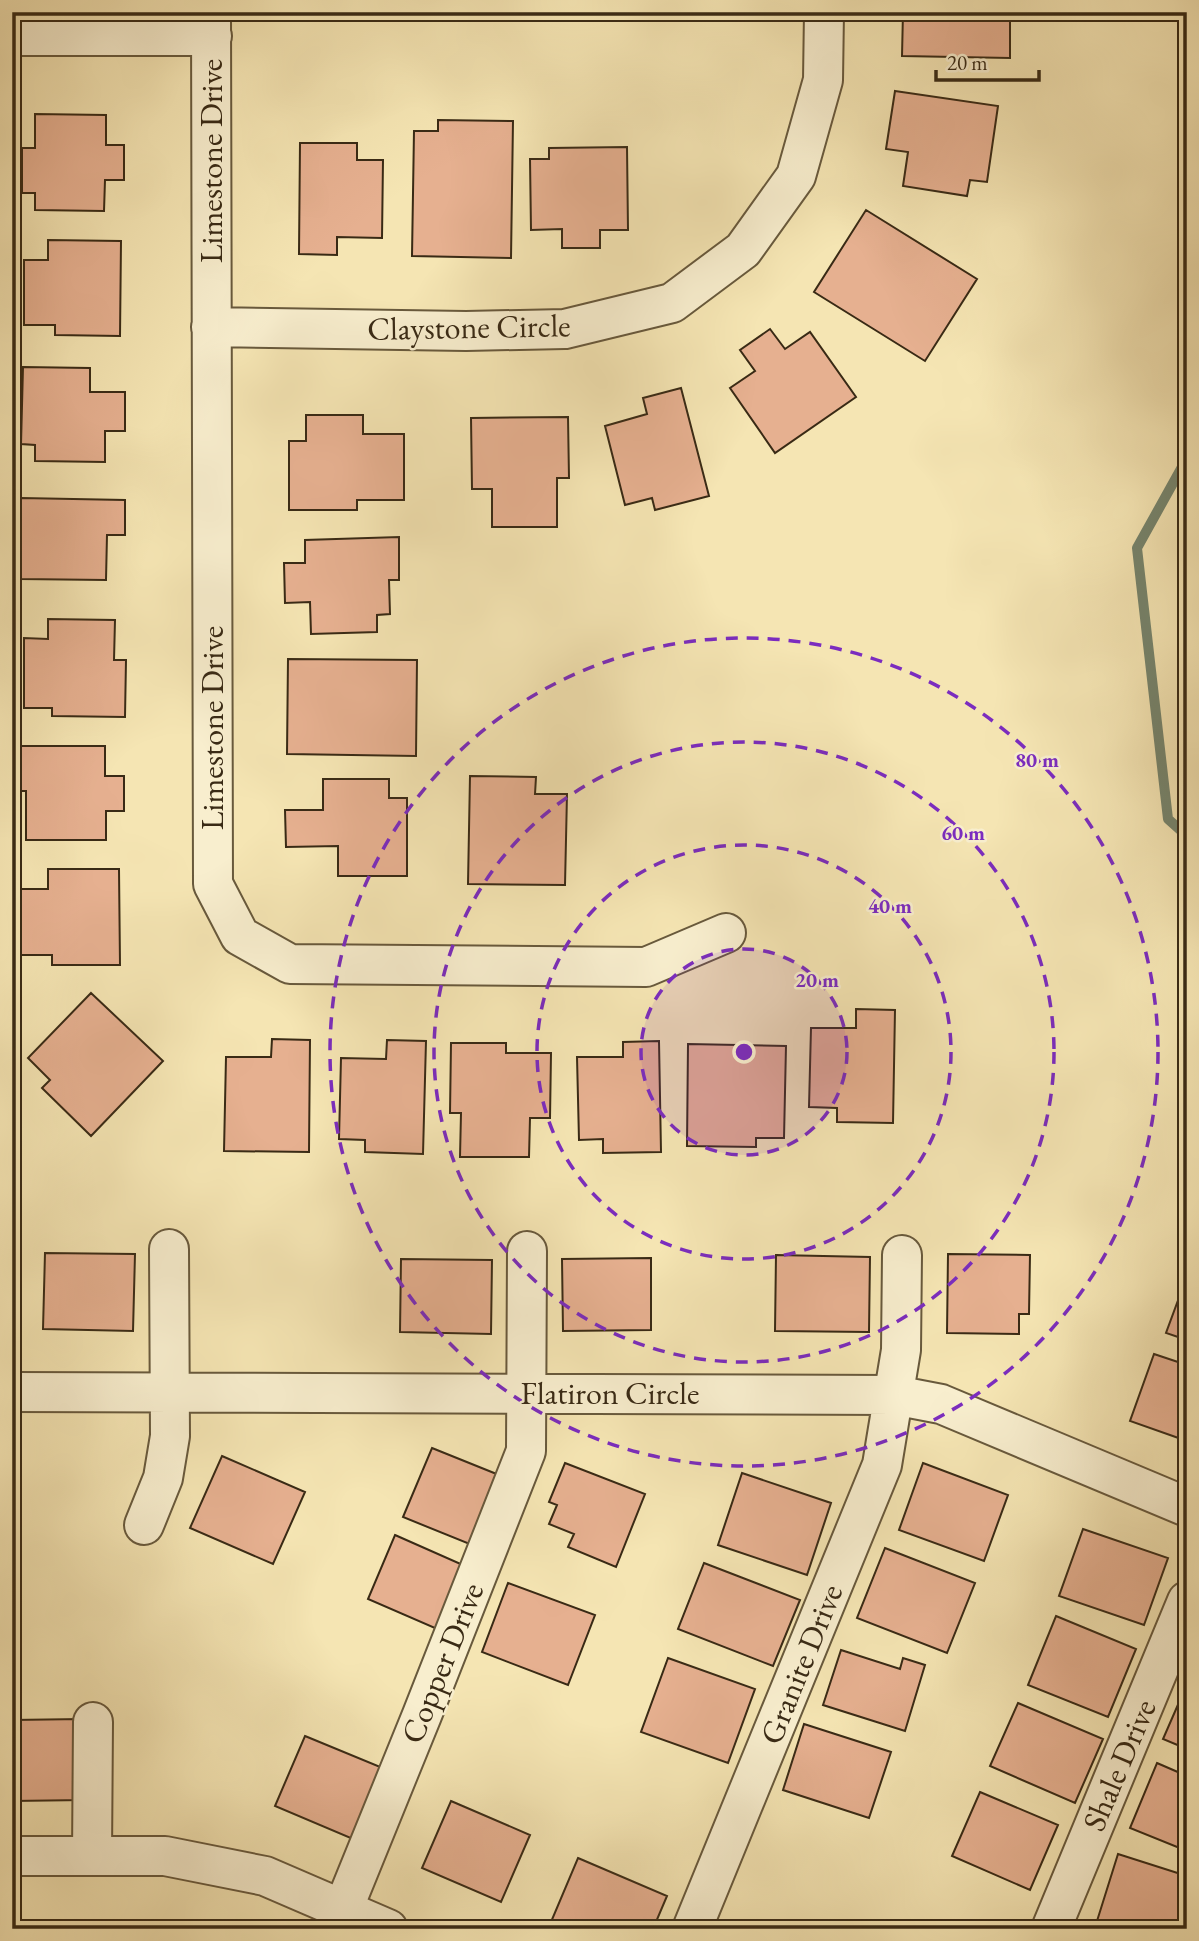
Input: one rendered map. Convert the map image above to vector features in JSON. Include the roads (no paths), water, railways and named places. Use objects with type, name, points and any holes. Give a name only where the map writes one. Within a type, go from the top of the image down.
[{"type":"street","name":"Claystone Circle","points":[[211,327],[466,331],[565,329],[672,303],[743,250],[796,176],[823,80],[824,12]]},
{"type":"street","name":"Limestone Drive","points":[[211,24],[213,884],[240,936],[290,964],[646,967],[726,933]]},
{"type":"street","points":[[12,36],[211,24]]},
{"type":"street","points":[[144,1525],[163,1478],[170,1436],[169,1249]]},
{"type":"street","name":"Copper Drive","points":[[338,1919],[526,1451],[527,1251]]},
{"type":"street","name":"Granite Drive","points":[[692,1929],[882,1465],[901,1350],[902,1255]]},
{"type":"street","name":"Flatiron Circle","points":[[12,1392],[894,1395],[941,1404],[1187,1507]]},
{"type":"street","name":"Shale Drive","points":[[1051,1929],[1187,1601]]},
{"type":"street","points":[[92,1856],[93,1721]]},
{"type":"street","points":[[12,1856],[165,1856],[265,1877],[338,1919],[388,1929]]},
{"type":"waterway","points":[[1187,458],[1137,548],[1168,819],[1187,836]]}]
